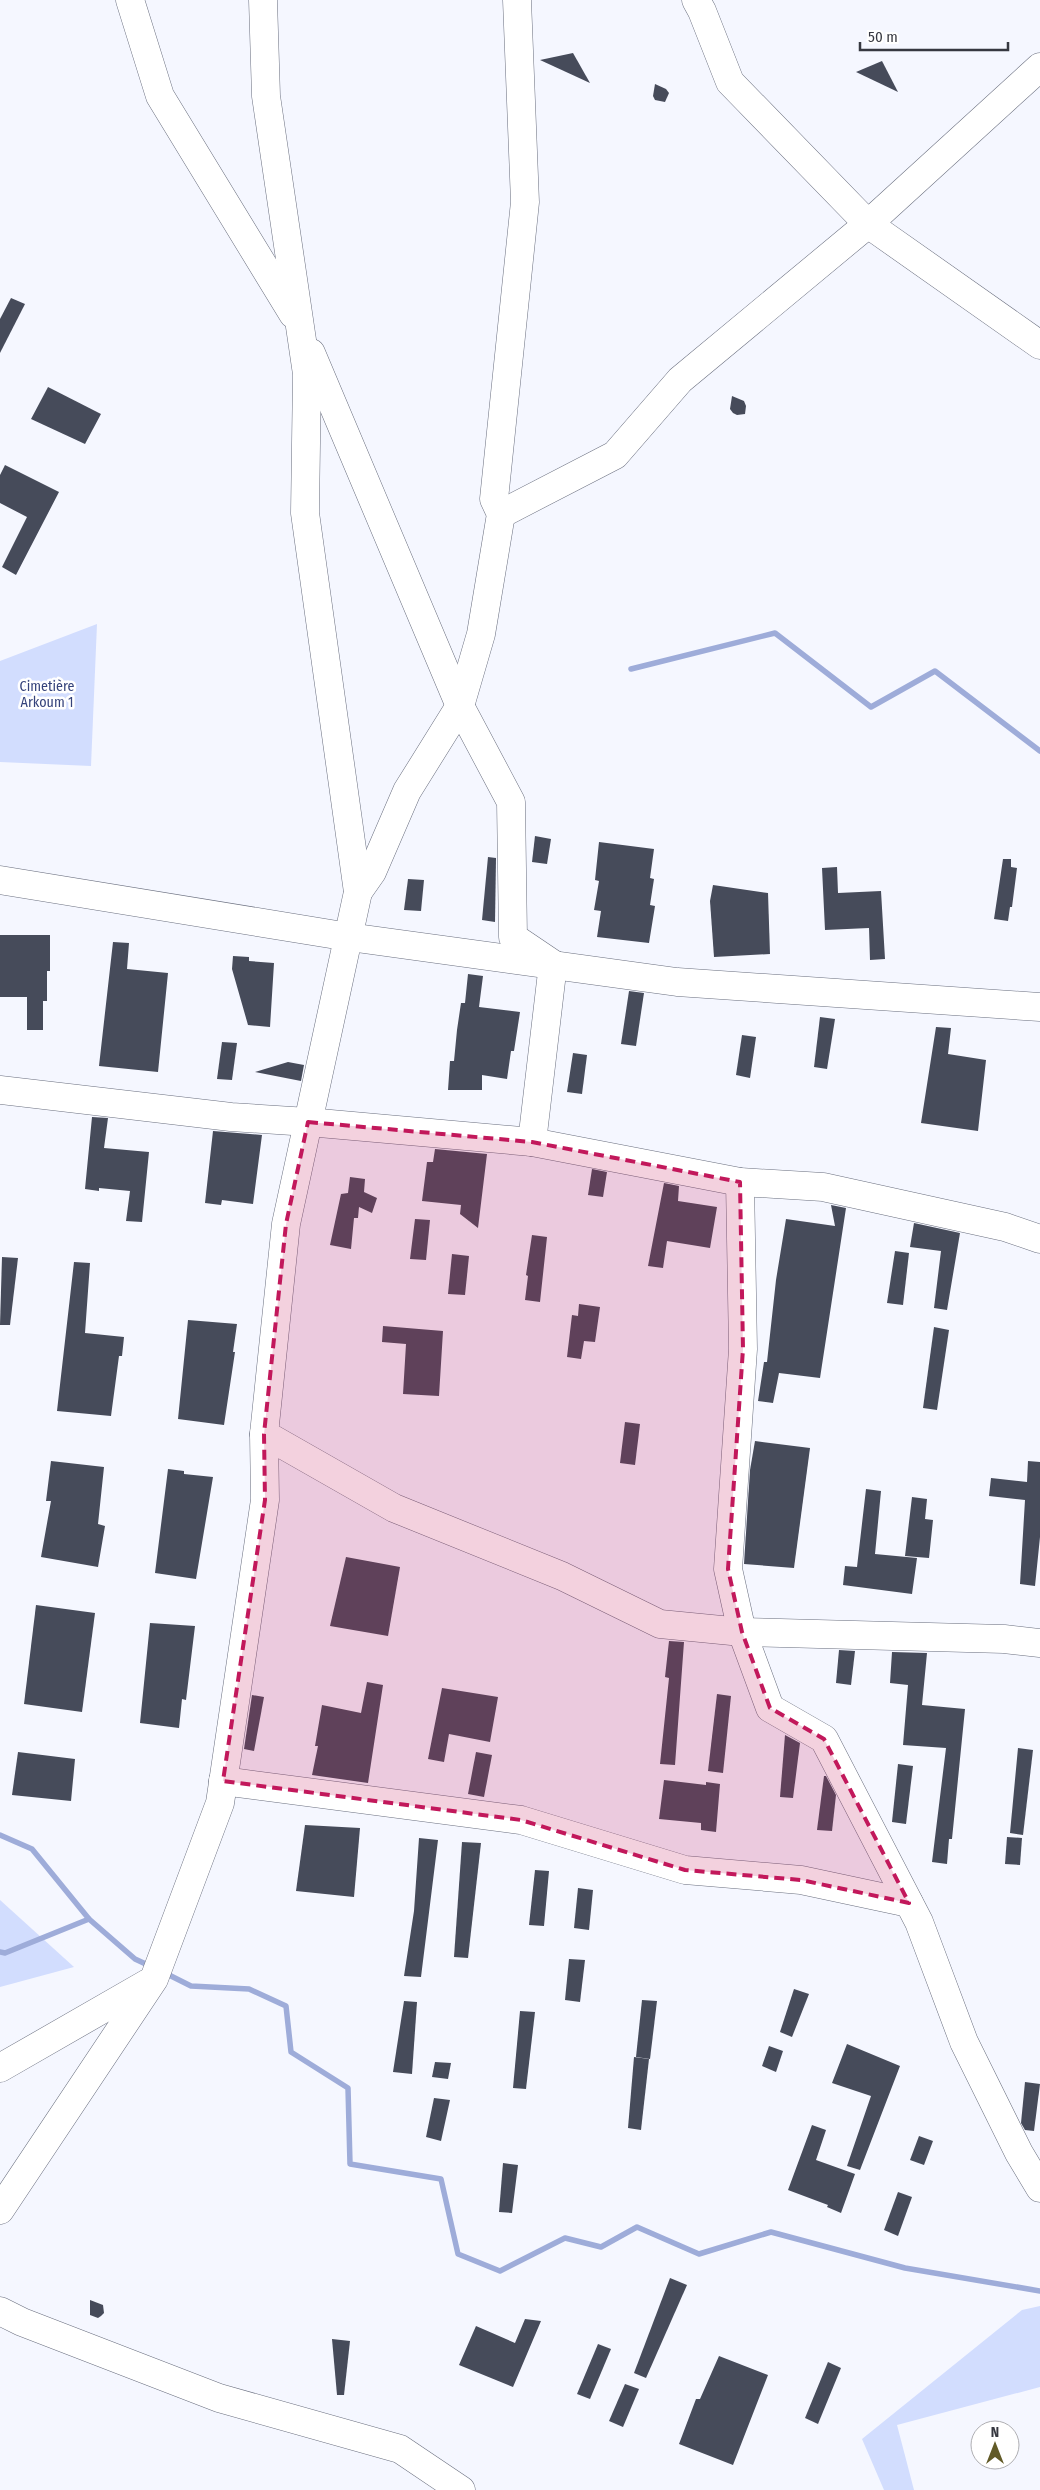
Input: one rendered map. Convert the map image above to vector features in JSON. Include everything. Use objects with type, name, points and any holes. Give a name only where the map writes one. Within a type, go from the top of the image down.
[{"type":"street","points":[[130,0],[160,96],[300,326],[460,706],[511,802],[513,936],[553,964]]},
{"type":"street","points":[[0,2210],[154,1979],[220,1803],[265,1500],[264,1434],[286,1224],[358,892],[305,513],[307,374],[266,96],[263,0]]},
{"type":"street","points":[[358,892],[372,872],[407,791],[460,706],[481,634],[501,514],[494,499],[525,202],[517,0]]},
{"type":"street","points":[[696,0],[702,10],[730,82],[868,224],[1040,345]]},
{"type":"street","points":[[501,514],[615,455],[680,380],[868,224],[1040,67]]},
{"type":"street","points":[[0,880],[348,937],[677,982],[1040,1007]]},
{"type":"street","points":[[532,1142],[553,964]]},
{"type":"street","points":[[0,1090],[231,1118],[308,1122],[532,1142],[740,1182],[823,1186],[1005,1227],[1040,1239]]},
{"type":"street","points":[[740,1182],[743,1349],[728,1569],[742,1632],[770,1708],[824,1738],[919,1922],[964,2042],[1019,2153],[1040,2188]]},
{"type":"street","points":[[264,1434],[394,1508],[562,1576],[660,1624],[742,1632],[1004,1639],[1040,1643]]},
{"type":"street","points":[[223,1781],[521,1820],[685,1870],[801,1880],[909,1903]]},
{"type":"street","points":[[0,2068],[154,1979]]},
{"type":"street","points":[[0,2311],[22,2322],[219,2398],[400,2449],[461,2490]]},
{"type":"highlighted area","points":[[308,1122],[532,1142],[740,1182],[743,1349],[728,1569],[742,1632],[770,1708],[824,1739],[909,1903],[801,1880],[685,1870],[521,1820],[223,1781],[265,1500],[264,1434],[286,1224]]},
{"type":"green space","name":"Cimetière Arkoum 1","points":[[97,624],[91,766],[0,762],[0,661]]},
{"type":"green space","points":[[0,1900],[74,1967],[0,1987]]},
{"type":"green space","points":[[1040,2306],[1040,2387],[897,2425],[914,2490],[884,2490],[862,2439],[1022,2310]]},
{"type":"building","points":[[573,53],[590,83],[540,60]]},
{"type":"building","points":[[882,61],[898,92],[856,72]]},
{"type":"building","points":[[655,84],[666,89],[669,93],[665,102],[655,100],[653,96]]},
{"type":"building","points":[[11,298],[25,304],[0,353],[0,319]]},
{"type":"building","points":[[48,387],[101,414],[85,444],[31,419]]},
{"type":"building","points":[[732,396],[744,401],[746,406],[745,414],[737,415],[730,409]]},
{"type":"building","points":[[5,465],[59,492],[16,575],[2,567],[27,517],[0,503],[0,475]]},
{"type":"building","points":[[535,836],[551,839],[547,864],[532,862]]},
{"type":"building","points":[[599,842],[654,849],[650,878],[654,879],[650,905],[655,906],[649,943],[597,937],[601,911],[594,910],[599,881],[595,880]]},
{"type":"building","points":[[488,857],[496,858],[495,922],[482,920]]},
{"type":"building","points":[[1003,859],[1011,859],[1011,867],[1017,868],[1012,907],[1010,907],[1008,921],[994,919]]},
{"type":"building","points":[[837,867],[838,893],[881,891],[885,959],[870,960],[869,928],[825,930],[822,868]]},
{"type":"building","points":[[408,879],[424,880],[421,911],[404,910]]},
{"type":"building","points":[[713,885],[768,893],[770,954],[714,957],[710,901]]},
{"type":"building","points":[[0,935],[50,935],[50,971],[47,971],[47,1001],[43,1001],[43,1030],[27,1030],[27,997],[0,997]]},
{"type":"building","points":[[113,942],[129,943],[127,969],[168,973],[158,1072],[99,1066]]},
{"type":"building","points":[[233,956],[249,957],[249,961],[274,963],[270,1027],[248,1025],[232,969]]},
{"type":"building","points":[[468,974],[483,976],[479,1007],[520,1012],[514,1051],[511,1051],[507,1079],[482,1075],[482,1090],[448,1090],[450,1061],[454,1061],[461,1003],[465,1003]]},
{"type":"building","points":[[629,991],[644,993],[636,1046],[621,1044]]},
{"type":"building","points":[[820,1017],[835,1019],[827,1069],[814,1067]]},
{"type":"building","points":[[936,1027],[951,1028],[948,1054],[986,1060],[978,1131],[921,1123]]},
{"type":"building","points":[[742,1035],[756,1037],[750,1078],[736,1075]]},
{"type":"building","points":[[222,1042],[237,1043],[232,1080],[217,1079]]},
{"type":"building","points":[[573,1053],[587,1055],[582,1094],[567,1092]]},
{"type":"building","points":[[288,1062],[304,1065],[301,1081],[255,1072]]},
{"type":"building","points":[[92,1117],[108,1118],[104,1148],[149,1152],[142,1222],[126,1221],[130,1191],[99,1188],[99,1191],[85,1189]]},
{"type":"building","points":[[213,1131],[262,1135],[253,1204],[222,1200],[221,1205],[205,1203]]},
{"type":"building","points":[[435,1149],[487,1154],[478,1228],[460,1214],[461,1205],[422,1201],[427,1162],[433,1162]]},
{"type":"building","points":[[592,1169],[607,1172],[603,1197],[588,1195]]},
{"type":"building","points":[[350,1177],[365,1179],[364,1192],[377,1198],[372,1213],[359,1207],[358,1218],[354,1218],[351,1249],[330,1245],[341,1194],[348,1193]]},
{"type":"building","points":[[664,1183],[679,1186],[678,1201],[717,1207],[710,1248],[667,1241],[663,1268],[648,1266]]},
{"type":"building","points":[[831,1205],[846,1208],[820,1378],[779,1373],[773,1403],[758,1401],[764,1362],[767,1362],[776,1280],[786,1219],[835,1226]]},
{"type":"building","points":[[415,1219],[430,1220],[426,1260],[410,1259]]},
{"type":"building","points":[[914,1223],[960,1233],[947,1310],[934,1308],[941,1251],[910,1247]]},
{"type":"building","points":[[532,1235],[547,1237],[540,1302],[525,1300],[528,1276],[526,1275]]},
{"type":"building","points":[[895,1251],[909,1253],[903,1305],[887,1303]]},
{"type":"building","points":[[452,1254],[469,1256],[465,1295],[448,1294]]},
{"type":"building","points":[[2,1257],[18,1258],[10,1325],[0,1325]]},
{"type":"building","points":[[74,1262],[90,1263],[85,1333],[124,1337],[122,1356],[119,1356],[111,1416],[57,1411]]},
{"type":"building","points":[[579,1304],[600,1307],[595,1342],[584,1341],[581,1359],[567,1357],[572,1315],[578,1316]]},
{"type":"building","points":[[188,1320],[237,1324],[233,1352],[235,1352],[224,1425],[178,1419]]},
{"type":"building","points":[[383,1326],[443,1331],[439,1396],[403,1394],[406,1344],[382,1342]]},
{"type":"building","points":[[934,1327],[949,1330],[937,1410],[923,1408]]},
{"type":"building","points":[[625,1422],[640,1424],[635,1465],[620,1463]]},
{"type":"building","points":[[755,1441],[810,1448],[794,1568],[744,1564],[750,1470]]},
{"type":"building","points":[[51,1461],[104,1467],[98,1524],[105,1526],[98,1567],[41,1557],[51,1501],[46,1501]]},
{"type":"building","points":[[1028,1461],[1040,1462],[1040,1537],[1035,1586],[1020,1584],[1025,1500],[989,1496],[991,1478],[1027,1482]]},
{"type":"building","points":[[168,1469],[184,1471],[184,1474],[213,1477],[196,1579],[155,1573]]},
{"type":"building","points":[[866,1489],[881,1491],[875,1554],[917,1558],[912,1594],[843,1585],[845,1566],[857,1567]]},
{"type":"building","points":[[912,1497],[927,1499],[925,1519],[933,1520],[929,1558],[905,1556]]},
{"type":"building","points":[[346,1557],[400,1567],[388,1636],[330,1626]]},
{"type":"building","points":[[36,1605],[95,1613],[82,1712],[24,1704]]},
{"type":"building","points":[[150,1623],[195,1626],[186,1700],[182,1699],[179,1728],[140,1723]]},
{"type":"building","points":[[669,1641],[684,1642],[675,1765],[660,1764],[669,1678],[665,1677]]},
{"type":"building","points":[[839,1650],[855,1651],[851,1685],[836,1683]]},
{"type":"building","points":[[892,1652],[927,1653],[922,1705],[965,1709],[952,1839],[949,1839],[947,1864],[932,1862],[946,1748],[903,1745],[908,1685],[890,1683]]},
{"type":"building","points":[[367,1682],[383,1685],[368,1783],[312,1775],[318,1746],[315,1746],[322,1705],[361,1713]]},
{"type":"building","points":[[442,1688],[498,1697],[490,1742],[449,1734],[444,1762],[428,1759]]},
{"type":"building","points":[[717,1694],[731,1696],[723,1773],[708,1771]]},
{"type":"building","points":[[252,1695],[264,1697],[254,1751],[244,1749]]},
{"type":"building","points":[[785,1735],[800,1743],[793,1798],[780,1797]]},
{"type":"building","points":[[1018,1748],[1033,1750],[1023,1835],[1010,1833]]},
{"type":"building","points":[[18,1752],[75,1759],[71,1801],[12,1795]]},
{"type":"building","points":[[476,1752],[492,1755],[484,1797],[468,1794]]},
{"type":"building","points":[[898,1764],[913,1766],[906,1824],[892,1822]]},
{"type":"building","points":[[824,1776],[826,1776],[836,1795],[832,1831],[817,1830]]},
{"type":"building","points":[[664,1780],[706,1785],[706,1782],[720,1784],[716,1832],[701,1830],[701,1823],[659,1819]]},
{"type":"building","points":[[305,1825],[360,1828],[354,1897],[296,1891]]},
{"type":"building","points":[[1007,1837],[1022,1838],[1020,1865],[1005,1864]]},
{"type":"building","points":[[419,1838],[438,1840],[421,1977],[404,1976],[414,1911]]},
{"type":"building","points":[[462,1842],[481,1843],[468,1958],[454,1957]]},
{"type":"building","points":[[535,1870],[549,1871],[544,1926],[529,1925]]},
{"type":"building","points":[[578,1888],[593,1890],[589,1930],[574,1928]]},
{"type":"building","points":[[569,1959],[585,1960],[580,2002],[565,2000]]},
{"type":"building","points":[[794,1989],[809,1994],[792,2037],[780,2032]]},
{"type":"building","points":[[642,2000],[657,2001],[650,2059],[636,2057]]},
{"type":"building","points":[[404,2001],[417,2002],[412,2074],[393,2072]]},
{"type":"building","points":[[520,2011],[535,2012],[526,2089],[513,2088]]},
{"type":"building","points":[[847,2044],[900,2066],[860,2170],[847,2166],[871,2096],[832,2083]]},
{"type":"building","points":[[769,2046],[783,2051],[776,2072],[762,2066]]},
{"type":"building","points":[[634,2057],[649,2059],[641,2130],[628,2128]]},
{"type":"building","points":[[435,2062],[451,2063],[448,2079],[432,2077]]},
{"type":"building","points":[[1025,2082],[1040,2084],[1034,2131],[1025,2130],[1021,2123]]},
{"type":"building","points":[[434,2098],[450,2100],[441,2141],[426,2137]]},
{"type":"building","points":[[812,2125],[826,2130],[816,2160],[855,2174],[841,2213],[827,2207],[828,2205],[788,2190]]},
{"type":"building","points":[[919,2136],[933,2141],[924,2165],[910,2160]]},
{"type":"building","points":[[503,2163],[518,2165],[512,2213],[499,2212]]},
{"type":"building","points":[[898,2192],[912,2197],[898,2236],[884,2230]]},
{"type":"building","points":[[670,2278],[687,2285],[646,2378],[634,2373]]},
{"type":"building","points":[[90,2300],[103,2305],[104,2313],[98,2318],[90,2315]]},
{"type":"building","points":[[525,2319],[541,2321],[513,2387],[459,2365],[476,2326],[515,2343]]},
{"type":"building","points":[[332,2339],[350,2341],[344,2395],[337,2395]]},
{"type":"building","points":[[598,2344],[611,2349],[590,2399],[577,2394]]},
{"type":"building","points":[[719,2356],[768,2375],[733,2465],[679,2444],[696,2399],[700,2399]]},
{"type":"building","points":[[828,2362],[841,2368],[818,2424],[805,2418]]},
{"type":"building","points":[[625,2384],[639,2389],[623,2427],[609,2421]]},
{"type":"waterway","points":[[631,669],[775,633],[871,707],[935,671],[1040,751]]},
{"type":"waterway","points":[[0,1835],[32,1849],[89,1919],[135,1959],[150,1966]]},
{"type":"waterway","points":[[0,1952],[5,1953],[89,1919]]},
{"type":"waterway","points":[[163,1972],[191,1986],[249,1989],[286,2006],[291,2052],[348,2088],[350,2164],[441,2179],[458,2254],[500,2271],[565,2238],[601,2247],[637,2227],[699,2254],[771,2232],[905,2268],[1040,2291]]}]
